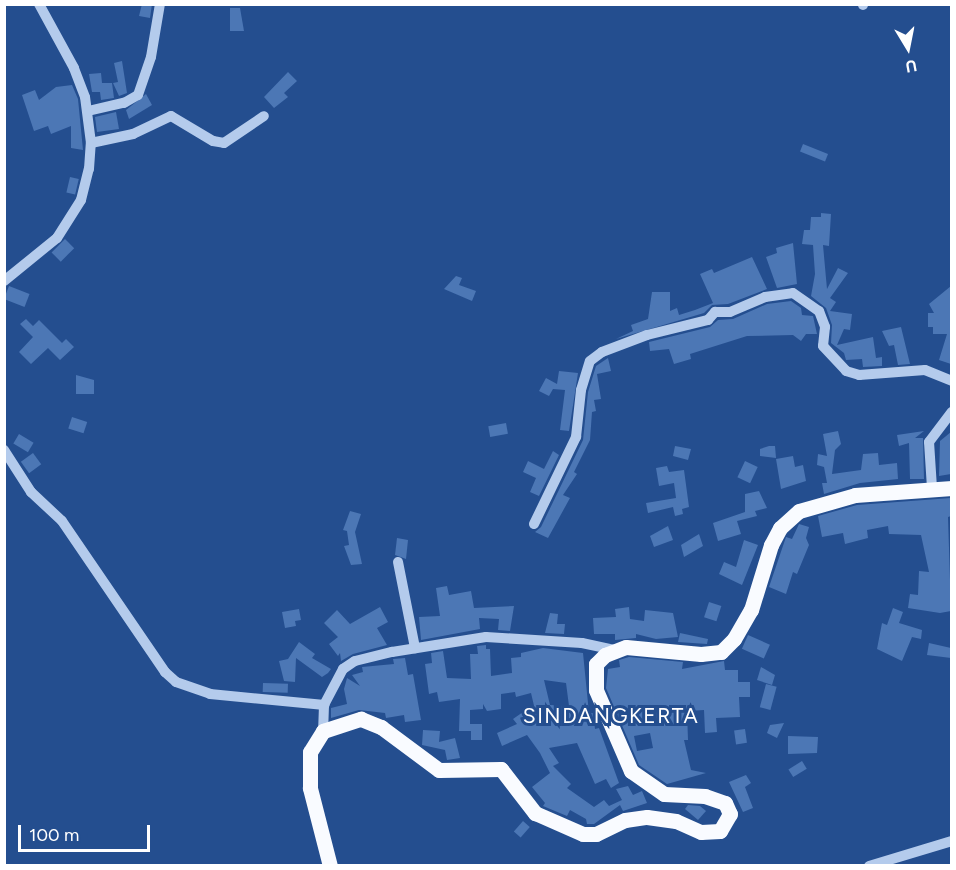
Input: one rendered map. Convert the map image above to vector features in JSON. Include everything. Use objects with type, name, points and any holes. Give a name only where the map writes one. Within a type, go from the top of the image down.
[{"type":"main road","points":[[330,866],[308,776],[310,752],[323,731],[361,718],[381,727],[438,770],[501,769],[535,813],[583,834],[596,834],[625,820],[647,817],[676,821],[701,832],[720,831],[730,814],[725,803],[705,796],[664,794],[642,782],[626,762],[594,678],[600,659],[615,650],[639,646],[701,654],[721,652],[734,639],[751,610],[771,545],[789,519],[836,498],[951,488]]},
{"type":"street","points":[[4,282],[31,264],[68,224],[85,185],[91,143],[88,111],[74,68],[39,4]]},
{"type":"street","points":[[88,111],[124,103],[138,95],[151,57],[160,4]]},
{"type":"street","points":[[91,143],[133,134],[171,116],[213,141],[224,143],[264,116]]},
{"type":"street","points":[[534,524],[576,437],[581,390],[590,361],[602,352],[647,336],[708,320],[715,312],[730,312],[765,297],[793,293],[819,311],[825,327],[823,346],[846,370],[859,375],[925,370],[945,375],[951,381]]},
{"type":"street","points":[[932,488],[929,442],[951,411]]},
{"type":"street","points":[[4,450],[31,492],[62,521],[92,571],[140,632],[165,672],[176,682],[210,694],[324,705]]},
{"type":"street","points":[[398,562],[415,648]]},
{"type":"street","points":[[323,731],[324,705],[333,683],[355,661],[415,648],[486,637],[582,643],[615,650]]},
{"type":"street","points":[[868,866],[951,841]]},
{"type":"building","points":[[142,4],[152,4],[150,18],[139,16]]},
{"type":"building","points":[[230,8],[240,8],[244,31],[230,31]]},
{"type":"building","points":[[122,61],[127,93],[119,96],[113,83],[118,82],[114,63]]},
{"type":"building","points":[[288,72],[297,81],[284,93],[288,97],[274,108],[264,97]]},
{"type":"building","points":[[101,73],[102,83],[112,83],[114,98],[101,100],[100,92],[92,92],[89,74]]},
{"type":"building","points":[[72,85],[78,99],[83,150],[71,148],[71,126],[51,134],[48,126],[34,131],[22,95],[35,90],[39,100],[56,87]]},
{"type":"building","points":[[146,94],[152,105],[129,119],[126,110]]},
{"type":"building","points":[[116,112],[119,129],[97,132],[95,117]]},
{"type":"building","points":[[803,144],[828,154],[825,162],[800,151]]},
{"type":"building","points":[[70,177],[79,179],[75,195],[66,193]]},
{"type":"building","points":[[821,213],[831,214],[829,246],[823,245],[827,289],[838,268],[848,273],[830,298],[836,302],[830,311],[852,314],[850,330],[844,329],[837,345],[873,337],[876,358],[882,357],[882,366],[863,367],[862,359],[846,360],[844,353],[831,343],[832,325],[826,308],[811,296],[815,274],[813,245],[802,244],[804,230],[810,230],[811,217],[821,217]]},
{"type":"building","points":[[65,239],[74,248],[61,262],[52,252]]},
{"type":"building","points":[[793,243],[797,284],[777,288],[766,257],[777,253],[776,248]]},
{"type":"building","points":[[752,257],[767,289],[728,304],[712,305],[704,313],[616,339],[633,331],[631,325],[648,319],[652,292],[670,292],[670,311],[677,308],[679,315],[695,310],[713,303],[700,274],[712,269],[714,273]]},
{"type":"building","points":[[456,276],[462,278],[459,285],[476,291],[472,301],[444,289]]},
{"type":"building","points":[[9,286],[30,294],[25,307],[4,299]]},
{"type":"building","points":[[951,286],[951,364],[939,360],[947,334],[933,334],[933,327],[928,327],[928,313],[934,313],[929,304]]},
{"type":"building","points":[[791,301],[801,308],[802,315],[813,316],[817,334],[806,334],[801,341],[793,335],[747,336],[690,354],[691,359],[674,364],[669,349],[650,351],[649,342],[710,327],[718,320],[733,319],[767,304]]},
{"type":"building","points":[[26,319],[33,326],[39,320],[62,343],[66,339],[74,347],[60,360],[48,348],[31,364],[19,352],[33,337],[20,324]]},
{"type":"building","points":[[901,327],[910,364],[898,365],[894,345],[889,346],[882,331]]},
{"type":"building","points":[[608,358],[611,371],[597,374],[601,399],[594,400],[596,411],[592,412],[590,440],[574,472],[577,474],[563,495],[570,498],[548,538],[535,532],[541,527],[583,440],[588,392],[596,366]]},
{"type":"building","points":[[559,371],[578,373],[569,431],[560,430],[565,390],[553,389],[549,396],[539,391],[546,378],[557,384]]},
{"type":"building","points":[[76,375],[94,380],[94,394],[76,394]]},
{"type":"building","points":[[72,417],[87,422],[84,433],[68,428]]},
{"type":"building","points":[[506,423],[508,434],[490,437],[488,426]]},
{"type":"building","points":[[838,431],[841,444],[835,450],[832,474],[861,470],[863,454],[878,453],[879,465],[897,463],[898,479],[860,483],[824,494],[822,483],[827,483],[824,467],[817,465],[818,454],[827,456],[823,434]]},
{"type":"building","points":[[924,431],[915,438],[923,438],[924,479],[910,479],[909,443],[899,446],[897,435]]},
{"type":"building","points":[[951,432],[951,474],[939,476],[940,441]]},
{"type":"building","points":[[19,434],[34,443],[28,452],[13,443]]},
{"type":"building","points":[[675,446],[691,449],[688,460],[673,456]]},
{"type":"building","points":[[775,446],[776,458],[760,456],[760,449]]},
{"type":"building","points":[[553,451],[559,455],[539,496],[530,492],[536,478],[523,472],[528,461],[544,469]]},
{"type":"building","points":[[33,453],[41,464],[29,473],[21,462]]},
{"type":"building","points":[[793,456],[795,467],[803,465],[806,481],[781,489],[776,459]]},
{"type":"building","points":[[745,461],[758,467],[750,483],[737,477]]},
{"type":"building","points":[[667,466],[669,472],[684,470],[689,507],[682,509],[683,514],[675,516],[673,507],[648,513],[646,503],[676,498],[674,483],[659,486],[656,468]]},
{"type":"building","points":[[759,491],[767,508],[755,511],[757,516],[737,521],[741,534],[718,541],[713,523],[745,512],[745,494]]},
{"type":"building","points":[[951,498],[951,516],[948,517],[951,611],[940,613],[908,608],[910,594],[918,595],[919,571],[929,572],[921,535],[889,534],[888,526],[867,530],[868,538],[845,544],[843,533],[822,537],[818,516],[857,505]]},
{"type":"building","points":[[350,511],[361,514],[355,532],[362,564],[351,565],[344,546],[349,545],[347,531],[343,530]]},
{"type":"building","points":[[799,524],[809,527],[806,538],[809,545],[797,574],[793,572],[786,594],[769,587],[786,537],[792,539]]},
{"type":"building","points":[[668,526],[673,540],[654,547],[650,536]]},
{"type":"building","points":[[699,534],[703,546],[684,557],[681,545]]},
{"type":"building","points":[[397,538],[408,540],[406,559],[395,555]]},
{"type":"building","points":[[744,540],[758,545],[742,585],[719,574],[724,562],[736,567]]},
{"type":"building","points":[[447,586],[449,595],[471,591],[474,608],[514,606],[510,631],[498,630],[499,619],[479,618],[480,629],[421,640],[419,617],[440,616],[436,588]]},
{"type":"building","points":[[709,602],[721,606],[716,621],[704,617]]},
{"type":"building","points":[[380,607],[388,622],[377,628],[387,645],[353,654],[341,661],[340,653],[338,656],[329,644],[338,637],[324,623],[337,610],[350,624]]},
{"type":"building","points":[[629,607],[630,619],[644,621],[645,610],[673,613],[678,637],[656,639],[636,634],[636,638],[615,640],[615,634],[594,634],[593,618],[616,617],[615,609]]},
{"type":"building","points":[[893,608],[903,612],[899,623],[922,630],[921,639],[912,637],[902,661],[877,649],[882,623],[887,625]]},
{"type":"building","points":[[299,609],[301,620],[295,621],[296,626],[285,628],[282,612]]},
{"type":"building","points":[[550,613],[558,614],[557,624],[565,624],[564,634],[545,633]]},
{"type":"building","points":[[680,633],[708,639],[707,644],[678,642]]},
{"type":"building","points":[[748,635],[770,645],[764,658],[742,649]]},
{"type":"building","points":[[299,642],[315,654],[312,658],[331,669],[328,673],[322,677],[296,658],[295,682],[284,681],[279,661],[288,659]]},
{"type":"building","points":[[929,643],[951,648],[951,658],[927,655]]},
{"type":"building","points":[[486,645],[486,649],[490,649],[491,676],[512,673],[511,658],[521,657],[521,653],[543,648],[583,653],[589,713],[593,713],[595,729],[599,728],[619,783],[611,788],[606,779],[595,784],[577,743],[549,748],[559,763],[553,766],[571,784],[567,788],[594,807],[604,800],[609,806],[622,800],[616,789],[628,786],[633,795],[642,791],[647,803],[623,811],[620,805],[594,824],[587,824],[586,819],[570,810],[567,816],[543,806],[545,803],[532,787],[550,773],[540,753],[527,735],[502,746],[497,733],[517,724],[513,719],[523,712],[535,710],[531,693],[516,697],[515,692],[501,694],[501,709],[487,711],[483,704],[483,709],[470,710],[470,724],[482,724],[482,740],[471,740],[471,731],[459,731],[460,699],[439,702],[437,692],[429,694],[425,664],[432,663],[431,653],[443,651],[447,678],[471,679],[470,654],[478,654],[477,646]],"holes":[[[544,680],[566,683],[569,706],[550,705]]]},
{"type":"building","points":[[629,657],[683,662],[682,669],[724,661],[725,670],[738,670],[738,682],[750,682],[750,697],[739,697],[740,717],[716,718],[717,732],[705,733],[704,710],[687,711],[688,740],[684,740],[691,770],[706,773],[667,784],[639,765],[606,688],[608,669],[620,667],[619,660]],"holes":[[[650,733],[653,748],[637,751],[634,736]]]},
{"type":"building","points":[[405,658],[408,675],[413,674],[421,720],[405,722],[404,715],[386,718],[385,713],[359,710],[331,718],[331,708],[347,704],[344,689],[347,678],[360,686],[352,675],[363,672],[362,667],[394,664],[393,659]]},
{"type":"building","points":[[761,667],[775,675],[772,685],[757,680]]},
{"type":"building","points":[[263,683],[288,684],[288,693],[263,692]]},
{"type":"building","points":[[766,684],[777,687],[770,710],[760,707]]},
{"type":"building","points":[[784,723],[777,738],[767,733],[770,725]]},
{"type":"building","points":[[745,729],[747,743],[736,744],[734,731]]},
{"type":"building","points":[[423,730],[440,731],[439,742],[455,738],[460,758],[447,760],[445,750],[422,745]]},
{"type":"building","points":[[788,736],[818,737],[817,753],[788,754]]},
{"type":"building","points":[[802,761],[807,769],[793,777],[788,769]]},
{"type":"building","points":[[746,775],[751,783],[745,787],[753,808],[743,812],[729,782]]},
{"type":"building","points":[[688,805],[700,806],[706,811],[698,820],[685,809]]},
{"type":"building","points":[[523,821],[530,827],[521,837],[514,832]]},
{"type":"district","name":"SINDANGKERTA","points":[[611,716]]}]
